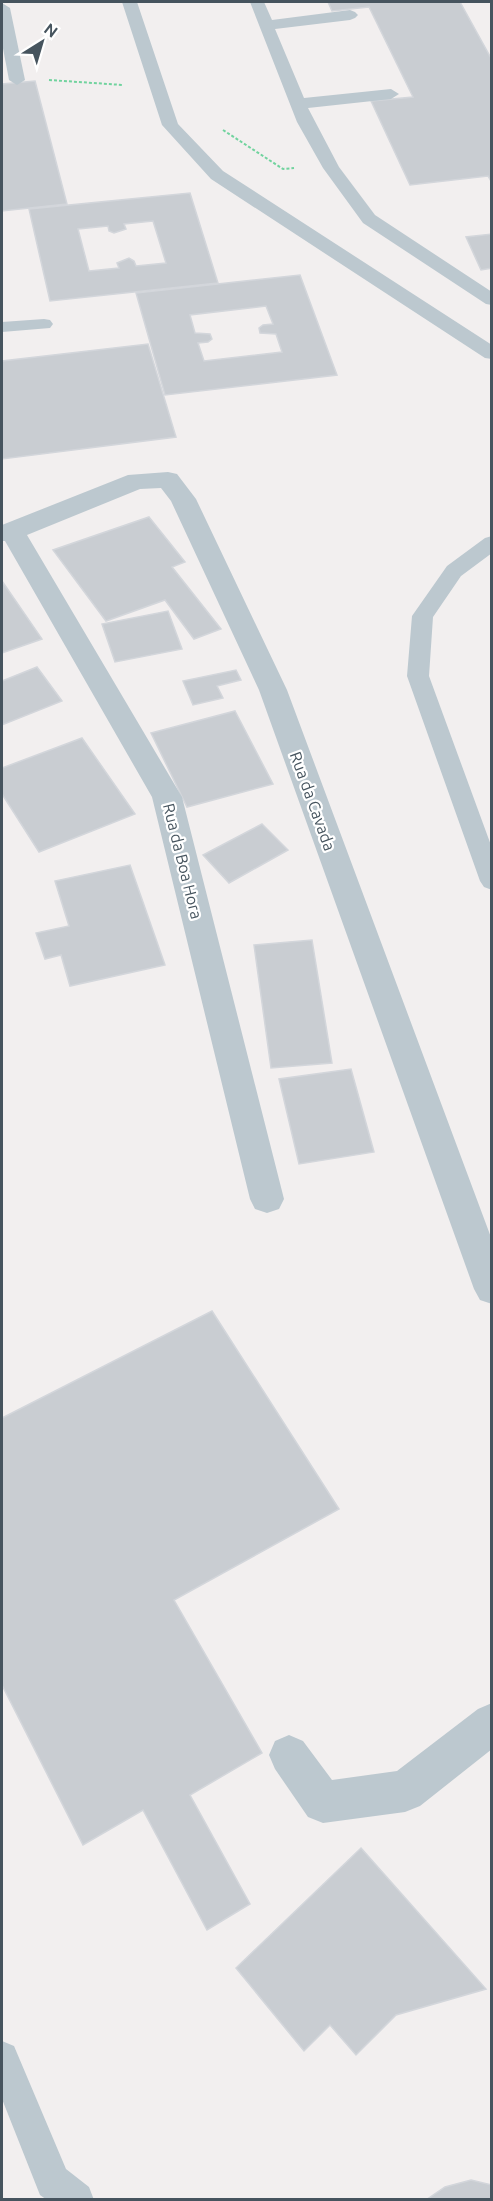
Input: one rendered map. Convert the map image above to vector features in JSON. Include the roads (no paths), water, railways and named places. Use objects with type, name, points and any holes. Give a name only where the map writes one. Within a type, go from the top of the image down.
[{"type":"street","name":"Rua da Cavada","points":[[7,532],[137,481],[168,480],[183,499],[273,690],[492,1289]]},
{"type":"street","name":"Rua da Boa Hora","points":[[7,532],[167,798],[267,1199]]},
{"type":"street","points":[[289,1755],[323,1802],[405,1791],[492,1723]]},
{"type":"lane","points":[[129,2],[170,125],[217,175],[492,354]]},
{"type":"lane","points":[[257,2],[305,122],[331,168],[369,219],[492,300]]},
{"type":"lane","points":[[2,8],[17,80]]},
{"type":"lane","points":[[266,25],[350,15]]},
{"type":"lane","points":[[298,104],[391,94]]},
{"type":"lane","points":[[2,327],[44,324]]},
{"type":"lane","points":[[492,543],[454,571],[423,616],[418,675],[492,881]]},
{"type":"lane","points":[[2,2058],[53,2182],[76,2199]]}]
